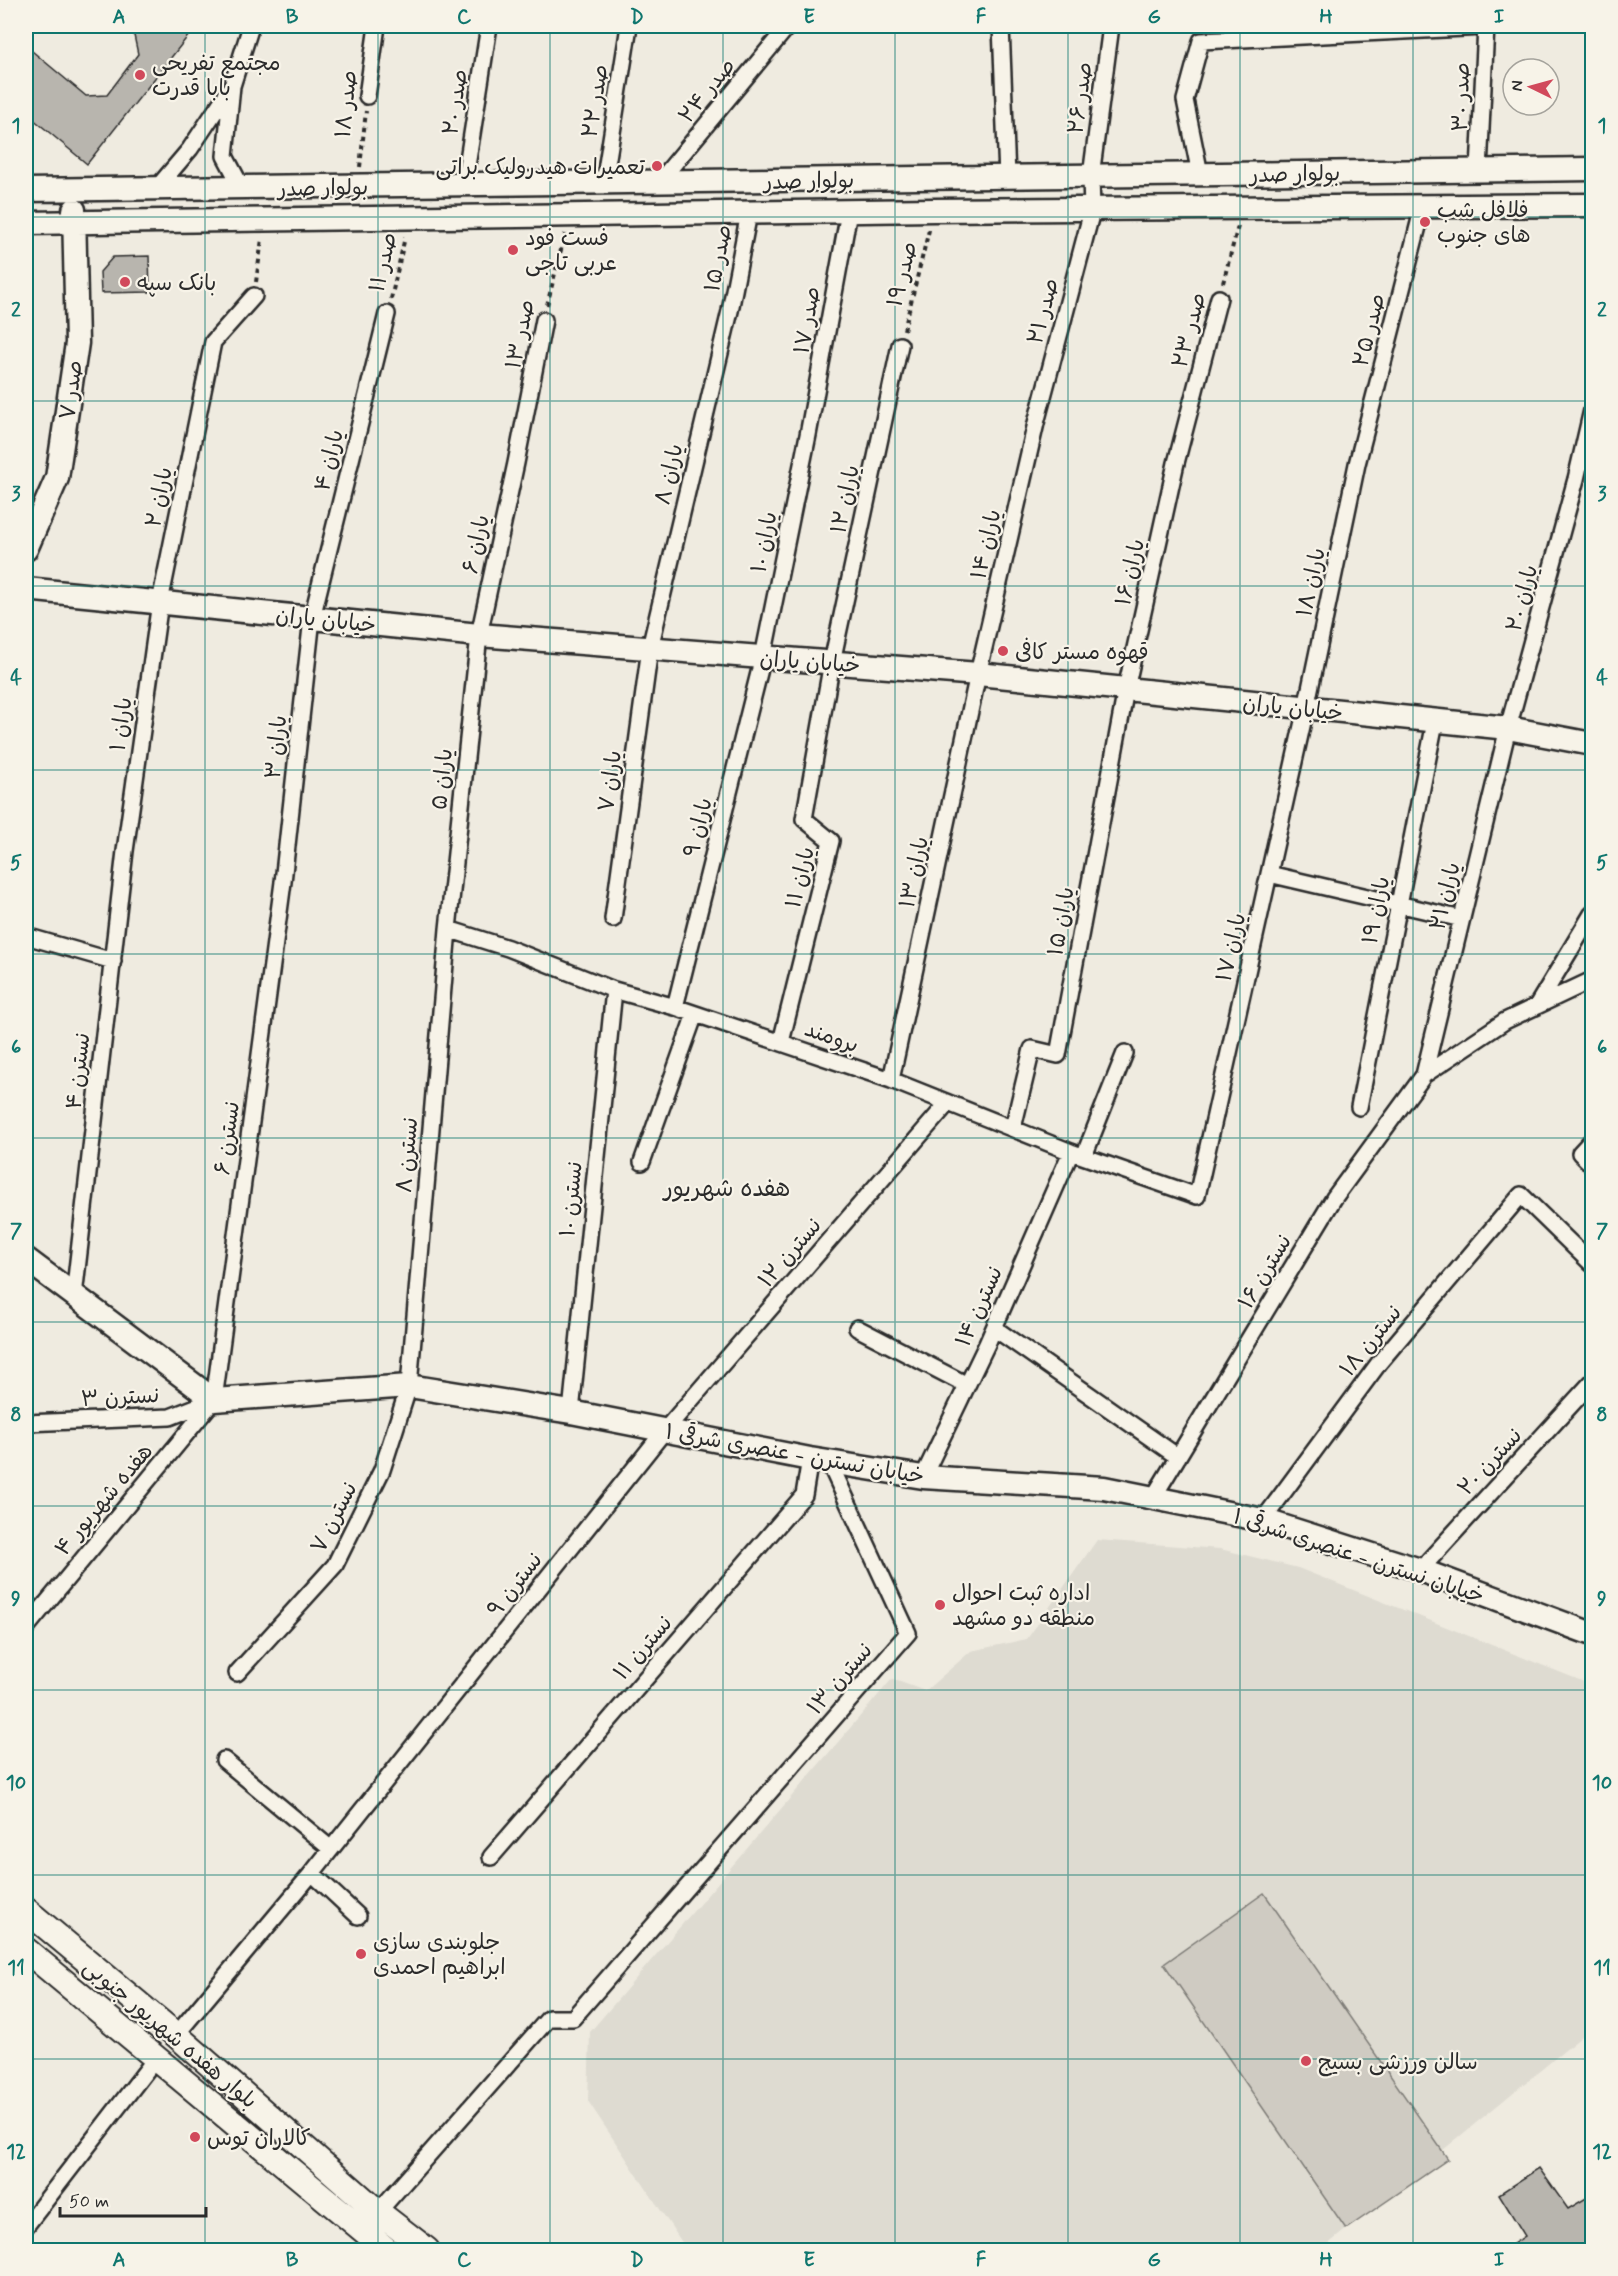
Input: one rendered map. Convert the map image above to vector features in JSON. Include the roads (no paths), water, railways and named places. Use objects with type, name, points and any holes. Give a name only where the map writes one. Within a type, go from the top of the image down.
[{"type":"main road","name":"بلوار هفده شهریور جنوبی","points":[[26,1910],[176,2035],[378,2212],[427,2250]]},
{"type":"main road","name":"بلوار هفده شهریور جنوبی","points":[[26,1952],[387,2250]]},
{"type":"street","points":[[242,188],[225,156],[232,86],[251,26]]},
{"type":"street","name":"صدر ۱۸","points":[[367,96],[377,26]]},
{"type":"street","name":"صدر ۲۰","points":[[464,185],[489,26]]},
{"type":"street","name":"صدر ۲۲","points":[[604,183],[629,26]]},
{"type":"street","name":"صدر ۲۴","points":[[659,182],[788,26]]},
{"type":"street","points":[[1001,26],[1007,177]]},
{"type":"street","name":"صدر ۲۶","points":[[1092,211],[1091,176],[1111,26]]},
{"type":"street","points":[[1200,174],[1185,100],[1201,41],[1343,30],[1486,26]]},
{"type":"street","name":"صدر ۳۰","points":[[1479,170],[1486,26]]},
{"type":"street","points":[[156,189],[190,149],[232,86]]},
{"type":"street","name":"بولوار صدر","points":[[26,190],[1593,169]]},
{"type":"street","name":"صدر ۷","points":[[26,549],[57,478],[77,343],[74,190]]},
{"type":"street","name":"بولوار صدر","points":[[26,223],[934,210],[1092,211],[1593,205]]},
{"type":"street","name":"صدر ۲۵","points":[[1357,464],[1422,207]]},
{"type":"street","name":"صدر ۲۱","points":[[1036,423],[1092,211]]},
{"type":"street","name":"صدر ۱۷","points":[[808,435],[849,212]]},
{"type":"street","name":"صدر ۱۵","points":[[730,311],[749,213]]},
{"type":"street","name":"یاران ۲","points":[[160,602],[213,342],[254,296]]},
{"type":"street","name":"صدر ۲۳","points":[[1176,463],[1219,298]]},
{"type":"street","name":"یاران ۸","points":[[650,648],[730,311]]},
{"type":"street","name":"یاران ۴","points":[[312,618],[387,314]]},
{"type":"street","name":"صدر ۱۳","points":[[516,463],[544,320]]},
{"type":"street","name":"یاران ۱۲","points":[[832,662],[900,345]]},
{"type":"street","name":"یاران ۲۰","points":[[1508,728],[1593,410]]},
{"type":"street","name":"یاران ۱۴","points":[[978,674],[1036,423]]},
{"type":"street","name":"یاران ۱۰","points":[[763,657],[808,435]]},
{"type":"street","name":"یاران ۶","points":[[479,635],[516,463]]},
{"type":"street","name":"یاران ۱۶","points":[[1126,690],[1176,463]]},
{"type":"street","name":"یاران ۱۸","points":[[1306,708],[1357,464]]},
{"type":"street","name":"خیابان یاران","points":[[26,589],[479,635],[978,674],[1508,728],[1593,744]]},
{"type":"street","name":"یاران ۱","points":[[125,851],[160,602]]},
{"type":"street","name":"یاران ۳","points":[[283,882],[312,618]]},
{"type":"street","name":"یاران ۵","points":[[448,928],[479,635]]},
{"type":"street","name":"یاران ۷","points":[[613,919],[650,648]]},
{"type":"street","name":"یاران ۹","points":[[675,1007],[763,657]]},
{"type":"street","name":"یاران ۱۱","points":[[781,1042],[831,841],[804,819],[832,662]]},
{"type":"street","name":"یاران ۱۳","points":[[891,1080],[978,674]]},
{"type":"street","name":"یاران ۱۵","points":[[1013,1128],[1032,1049],[1058,1055],[1126,690]]},
{"type":"street","name":"یاران ۱۷","points":[[1197,1196],[1306,708]]},
{"type":"street","name":"یاران ۱۹","points":[[1359,1107],[1435,722]]},
{"type":"street","name":"یاران ۲۱","points":[[1424,1075],[1508,728]]},
{"type":"street","name":"نسترن ۴","points":[[74,1296],[125,851]]},
{"type":"street","points":[[1269,874],[1462,919]]},
{"type":"street","name":"نسترن ۶","points":[[214,1400],[283,882]]},
{"type":"street","points":[[1536,1007],[1593,914]]},
{"type":"street","name":"برومند","points":[[448,928],[508,948],[614,990],[675,1007],[891,1080],[1077,1154],[1197,1196]]},
{"type":"street","name":"نسترن ۸","points":[[409,1386],[448,928]]},
{"type":"street","points":[[26,936],[113,961]]},
{"type":"street","points":[[1424,1075],[1505,1021],[1593,980]]},
{"type":"street","name":"نسترن ۱۰","points":[[571,1412],[614,990]]},
{"type":"street","points":[[642,1162],[695,1014]]},
{"type":"street","name":"نسترن ۱۴","points":[[923,1477],[1125,1053]]},
{"type":"street","name":"نسترن ۱۶","points":[[1154,1498],[1334,1198],[1424,1075]]},
{"type":"street","name":"نسترن ۱۲","points":[[665,1430],[948,1103]]},
{"type":"street","points":[[1593,1140],[1580,1154],[1593,1165]]},
{"type":"street","name":"نسترن ۱۸","points":[[1263,1520],[1379,1363],[1521,1195],[1593,1264]]},
{"type":"street","points":[[26,1259],[214,1400]]},
{"type":"street","points":[[857,1328],[967,1384]]},
{"type":"street","points":[[994,1328],[1178,1457]]},
{"type":"street","name":"نسترن ۲۰","points":[[1420,1570],[1593,1382]]},
{"type":"street","name":"خیابان نسترن - عنصری شرقی ۱","points":[[214,1400],[409,1386],[571,1412],[819,1460],[923,1477],[1104,1488],[1263,1520],[1420,1570],[1593,1634]]},
{"type":"street","name":"نسترن ۷","points":[[237,1673],[336,1565],[382,1470],[409,1386]]},
{"type":"street","name":"نسترن ۳","points":[[26,1423],[170,1417],[214,1400]]},
{"type":"street","name":"هفده شهریور ۴","points":[[26,1628],[214,1400]]},
{"type":"street","points":[[170,1417],[181,1417],[186,1423],[183,1438]]},
{"type":"street","name":"نسترن ۹","points":[[176,2035],[399,1766],[665,1430]]},
{"type":"street","name":"نسترن ۱۱","points":[[491,1857],[804,1495],[819,1460]]},
{"type":"street","name":"نسترن ۱۳","points":[[378,2212],[549,2018],[573,2018],[908,1633],[819,1460]]},
{"type":"street","points":[[224,1760],[331,1849]]},
{"type":"street","points":[[312,1873],[358,1916]]},
{"type":"street","points":[[26,2226],[156,2058]]},
{"type":"place","name":"مجتمع تفریحی بابا قدرت","points":[[140,75]]},
{"type":"place","name":"تعمیرات هیدرولیک براتی","points":[[657,166]]},
{"type":"place","name":"فلافل شب های جنوب","points":[[1425,222]]},
{"type":"place","name":"فست فود عربی تاجی","points":[[513,250]]},
{"type":"place","name":"بانک سپه","points":[[125,282]]},
{"type":"place","name":"قهوه مستر کافی","points":[[1003,651]]},
{"type":"place","name":"اداره ثبت احوال منطقه دو مشهد","points":[[940,1605]]},
{"type":"place","name":"جلوبندی سازی ابراهیم احمدی","points":[[361,1954]]},
{"type":"place","name":"سالن ورزشی بسیج","points":[[1306,2061]]},
{"type":"place","name":"كالاران توس","points":[[195,2137]]},
{"type":"district","name":"هفده شهریور","points":[[727,1188]]}]
